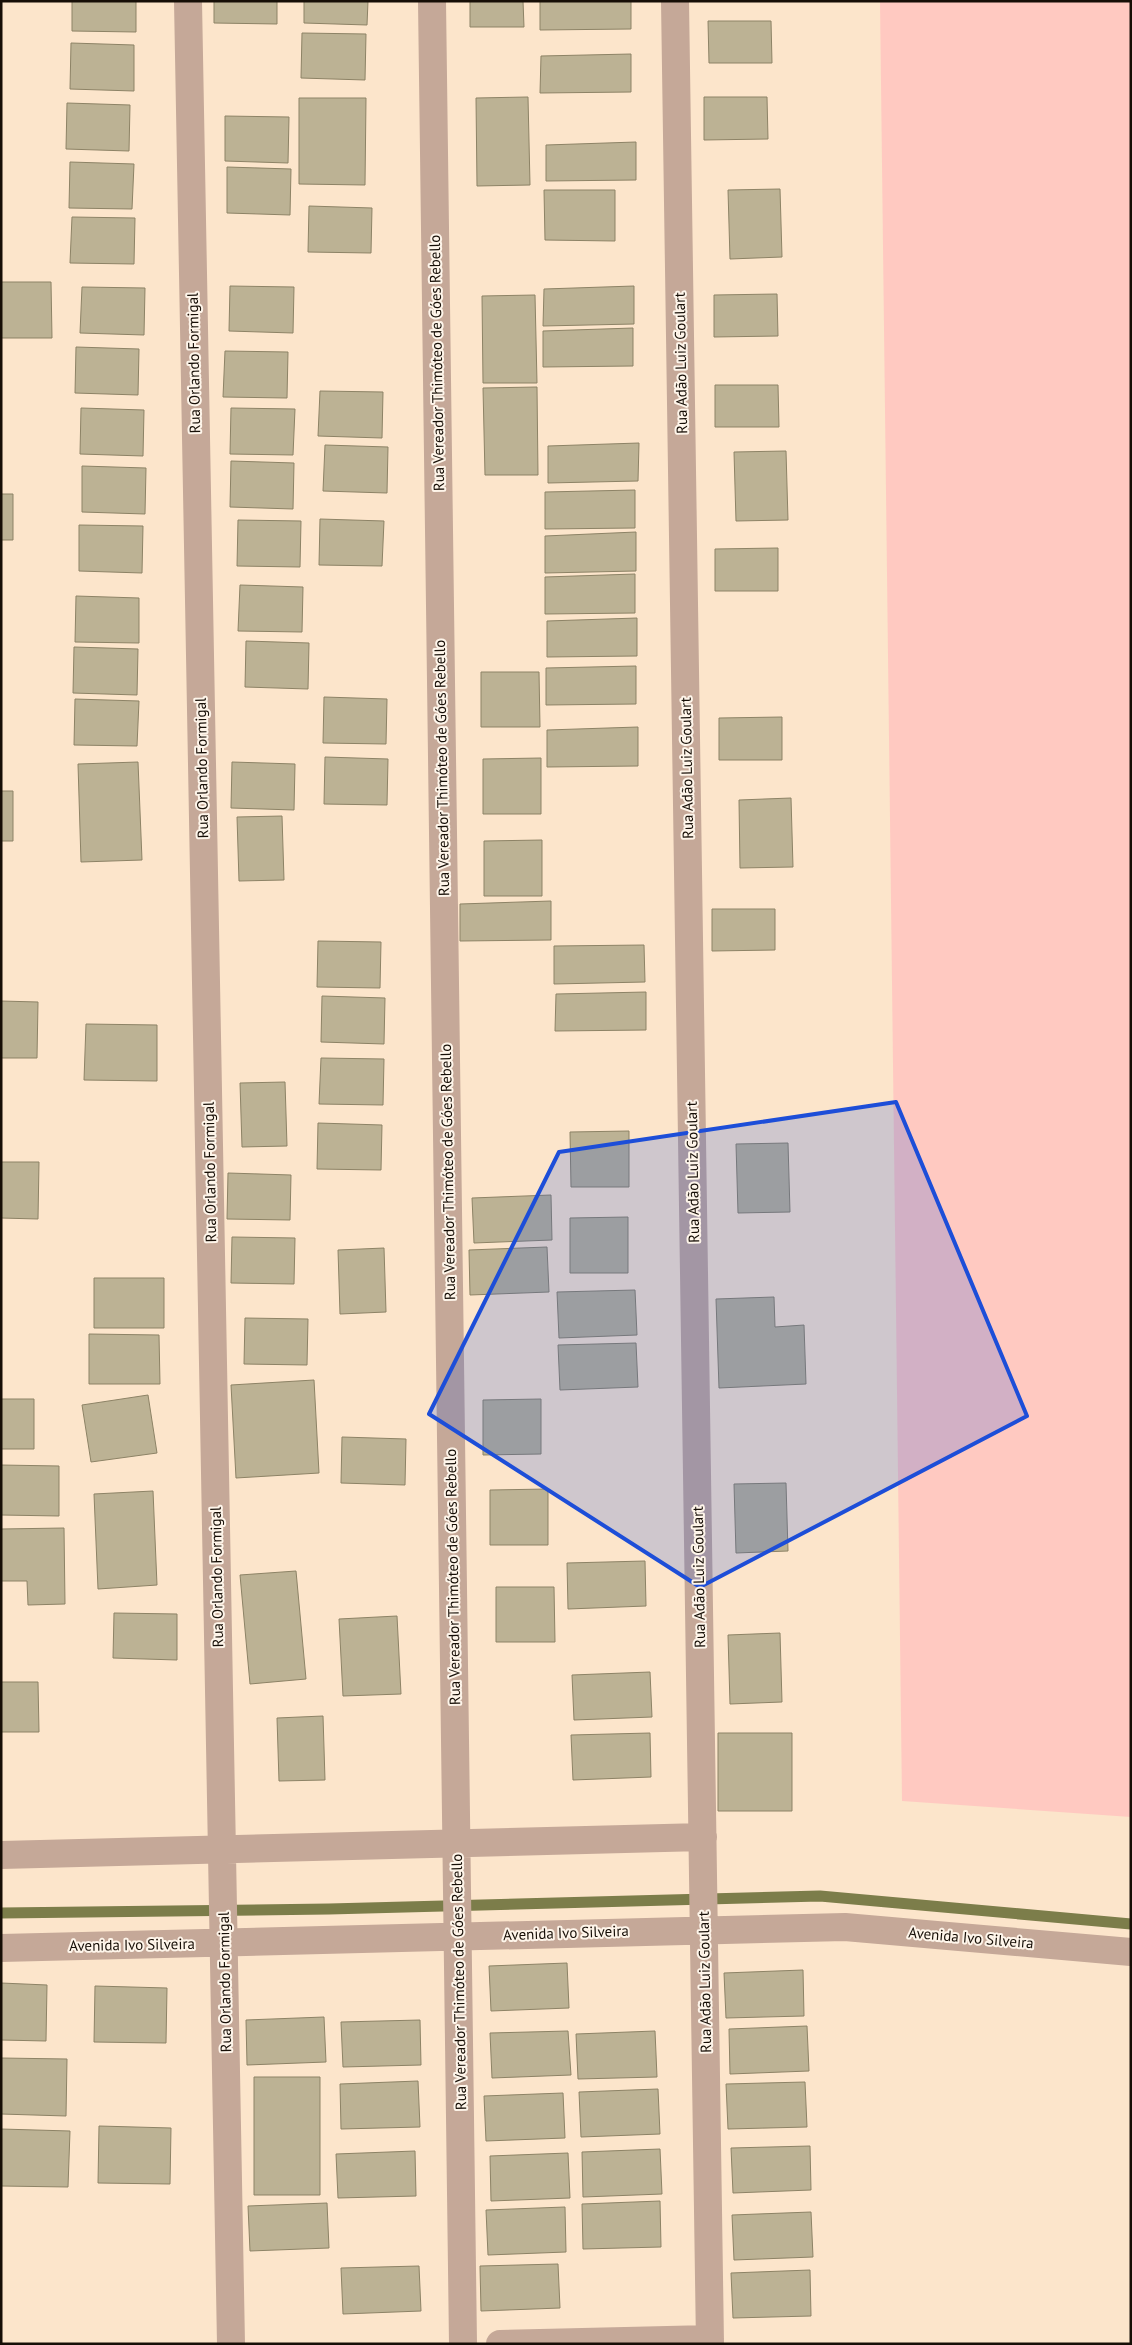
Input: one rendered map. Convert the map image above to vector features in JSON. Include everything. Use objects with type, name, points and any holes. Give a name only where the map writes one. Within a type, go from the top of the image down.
[{"type":"street","name":"Rua Orlando Formigal","points":[[188,1],[231,2344]]},
{"type":"street","name":"Rua Vereador Thimóteo de Góes Rebello","points":[[432,1],[463,2344]]},
{"type":"street","name":"Rua Adão Luiz Goulart","points":[[676,1],[710,2342]]},
{"type":"street","points":[[1,1855],[222,1849],[457,1857],[703,1837]]},
{"type":"street","name":"Avenida Ivo Silveira","points":[[1,1948],[224,1936],[704,1922],[846,1927],[1131,1952]]},
{"type":"street","points":[[500,2344],[710,2342]]},
{"type":"highlighted area","points":[[896,1102],[1027,1416],[700,1587],[429,1414],[559,1152]]},
{"type":"shaded area","points":[[880,1],[1131,1],[1131,1817],[902,1801]]},
{"type":"building","points":[[72,1],[136,1],[136,32],[72,31]]},
{"type":"building","points":[[214,1],[277,1],[277,24],[214,23]]},
{"type":"building","points":[[304,1],[368,1],[367,25],[304,23]]},
{"type":"building","points":[[470,1],[523,1],[524,27],[470,27]]},
{"type":"building","points":[[540,1],[631,1],[631,29],[540,30]]},
{"type":"building","points":[[708,21],[771,21],[772,63],[709,63]]},
{"type":"building","points":[[302,33],[366,34],[365,80],[301,78]]},
{"type":"building","points":[[71,43],[134,45],[134,91],[70,89]]},
{"type":"building","points":[[631,54],[631,92],[540,93],[541,56]]},
{"type":"building","points":[[528,97],[530,185],[477,186],[476,98]]},
{"type":"building","points":[[704,97],[767,97],[768,139],[704,140]]},
{"type":"building","points":[[299,98],[366,98],[365,185],[299,184]]},
{"type":"building","points":[[67,103],[130,105],[129,151],[66,149]]},
{"type":"building","points":[[225,116],[289,117],[288,163],[225,161]]},
{"type":"building","points":[[636,142],[636,180],[546,181],[546,145]]},
{"type":"building","points":[[70,162],[134,164],[132,209],[69,208]]},
{"type":"building","points":[[227,167],[291,169],[290,215],[227,213]]},
{"type":"building","points":[[780,189],[782,257],[730,259],[728,190]]},
{"type":"building","points":[[544,190],[615,190],[615,241],[545,240]]},
{"type":"building","points":[[309,206],[372,208],[371,253],[308,252]]},
{"type":"building","points":[[72,217],[135,218],[134,264],[70,263]]},
{"type":"building","points":[[1,282],[51,282],[52,338],[1,338]]},
{"type":"building","points":[[230,286],[294,287],[293,333],[229,331]]},
{"type":"building","points":[[634,286],[634,324],[543,326],[544,289]]},
{"type":"building","points":[[82,287],[145,288],[144,335],[80,333]]},
{"type":"building","points":[[777,294],[778,336],[714,337],[714,295]]},
{"type":"building","points":[[535,295],[537,383],[483,383],[482,296]]},
{"type":"building","points":[[633,328],[633,366],[543,367],[543,331]]},
{"type":"building","points":[[76,347],[139,349],[138,395],[75,393]]},
{"type":"building","points":[[225,351],[288,352],[287,398],[223,397]]},
{"type":"building","points":[[715,385],[778,385],[779,427],[715,427]]},
{"type":"building","points":[[537,387],[538,475],[485,475],[483,388]]},
{"type":"building","points":[[320,391],[383,392],[382,438],[318,436]]},
{"type":"building","points":[[81,408],[144,410],[143,456],[80,454]]},
{"type":"building","points":[[231,408],[295,409],[293,455],[230,454]]},
{"type":"building","points":[[639,443],[638,481],[548,483],[548,446]]},
{"type":"building","points":[[325,445],[388,447],[387,493],[323,491]]},
{"type":"building","points":[[786,451],[788,520],[736,521],[734,452]]},
{"type":"building","points":[[231,461],[294,463],[293,509],[230,507]]},
{"type":"building","points":[[82,466],[146,468],[145,514],[82,512]]},
{"type":"building","points":[[635,490],[635,528],[545,529],[545,492]]},
{"type":"building","points":[[1,494],[13,494],[13,540],[1,540]]},
{"type":"building","points":[[320,519],[384,521],[382,566],[319,565]]},
{"type":"building","points":[[238,520],[301,521],[300,567],[237,566]]},
{"type":"building","points":[[79,525],[143,526],[142,573],[79,571]]},
{"type":"building","points":[[636,532],[636,571],[545,573],[545,536]]},
{"type":"building","points":[[778,548],[778,591],[715,591],[715,549]]},
{"type":"building","points":[[635,574],[635,613],[545,614],[545,577]]},
{"type":"building","points":[[240,585],[303,587],[302,632],[238,631]]},
{"type":"building","points":[[76,596],[139,598],[139,643],[75,642]]},
{"type":"building","points":[[637,618],[637,656],[547,657],[547,621]]},
{"type":"building","points":[[246,641],[309,643],[308,689],[245,687]]},
{"type":"building","points":[[74,647],[138,649],[137,695],[73,693]]},
{"type":"building","points":[[636,666],[636,704],[546,705],[546,668]]},
{"type":"building","points":[[481,672],[539,672],[540,727],[481,727]]},
{"type":"building","points":[[324,697],[387,699],[386,744],[323,743]]},
{"type":"building","points":[[75,699],[139,701],[137,746],[74,745]]},
{"type":"building","points":[[782,717],[782,760],[719,760],[719,718]]},
{"type":"building","points":[[638,727],[638,766],[547,767],[547,730]]},
{"type":"building","points":[[325,757],[388,759],[387,805],[324,804]]},
{"type":"building","points":[[541,758],[541,814],[483,814],[483,759]]},
{"type":"building","points":[[138,762],[142,860],[81,862],[78,764]]},
{"type":"building","points":[[232,762],[295,764],[294,810],[231,808]]},
{"type":"building","points":[[1,791],[13,791],[13,841],[1,841]]},
{"type":"building","points":[[791,798],[793,867],[740,868],[739,800]]},
{"type":"building","points":[[282,816],[284,880],[239,881],[237,817]]},
{"type":"building","points":[[542,840],[542,896],[484,896],[484,841]]},
{"type":"building","points":[[551,901],[551,940],[460,941],[460,904]]},
{"type":"building","points":[[712,909],[775,909],[775,950],[712,951]]},
{"type":"building","points":[[318,941],[381,942],[380,988],[317,987]]},
{"type":"building","points":[[644,945],[645,982],[554,984],[554,946]]},
{"type":"building","points":[[646,992],[646,1030],[555,1031],[556,994]]},
{"type":"building","points":[[322,996],[385,998],[384,1044],[321,1042]]},
{"type":"building","points":[[1,1001],[38,1002],[37,1058],[1,1058]]},
{"type":"building","points":[[86,1024],[157,1025],[157,1081],[84,1080]]},
{"type":"building","points":[[321,1058],[384,1059],[383,1105],[319,1104]]},
{"type":"building","points":[[285,1082],[287,1146],[242,1147],[240,1083]]},
{"type":"building","points":[[318,1123],[382,1125],[381,1170],[317,1169]]},
{"type":"building","points":[[629,1131],[629,1187],[571,1187],[570,1132]]},
{"type":"building","points":[[788,1143],[790,1212],[738,1213],[736,1144]]},
{"type":"building","points":[[1,1162],[39,1162],[38,1219],[1,1218]]},
{"type":"building","points":[[228,1173],[291,1175],[290,1220],[227,1219]]},
{"type":"building","points":[[551,1195],[552,1240],[474,1243],[472,1198]]},
{"type":"building","points":[[628,1217],[628,1273],[570,1273],[570,1218]]},
{"type":"building","points":[[232,1237],[295,1238],[294,1284],[231,1283]]},
{"type":"building","points":[[547,1247],[549,1292],[470,1295],[469,1250]]},
{"type":"building","points":[[384,1248],[386,1312],[340,1314],[338,1250]]},
{"type":"building","points":[[94,1278],[164,1278],[164,1328],[94,1328]]},
{"type":"building","points":[[635,1290],[637,1335],[559,1338],[557,1292]]},
{"type":"building","points":[[774,1297],[775,1327],[804,1325],[806,1384],[719,1388],[716,1299]]},
{"type":"building","points":[[245,1318],[308,1319],[307,1365],[244,1364]]},
{"type":"building","points":[[89,1334],[159,1335],[160,1384],[89,1384]]},
{"type":"building","points":[[636,1343],[638,1387],[560,1390],[558,1345]]},
{"type":"building","points":[[314,1380],[319,1473],[236,1478],[231,1385]]},
{"type":"building","points":[[148,1395],[157,1453],[91,1462],[82,1405]]},
{"type":"building","points":[[1,1399],[34,1399],[34,1449],[1,1449]]},
{"type":"building","points":[[541,1399],[541,1454],[483,1455],[483,1400]]},
{"type":"building","points":[[342,1437],[406,1439],[405,1485],[341,1483]]},
{"type":"building","points":[[1,1465],[59,1466],[59,1516],[1,1515]]},
{"type":"building","points":[[786,1483],[788,1551],[736,1553],[734,1484]]},
{"type":"building","points":[[548,1489],[548,1545],[490,1545],[490,1490]]},
{"type":"building","points":[[153,1491],[157,1585],[98,1589],[94,1494]]},
{"type":"building","points":[[64,1528],[65,1604],[28,1605],[27,1581],[1,1581],[1,1529]]},
{"type":"building","points":[[645,1561],[646,1606],[568,1609],[567,1563]]},
{"type":"building","points":[[296,1571],[306,1679],[250,1684],[240,1575]]},
{"type":"building","points":[[496,1587],[554,1587],[555,1642],[496,1642]]},
{"type":"building","points":[[114,1613],[177,1614],[177,1660],[113,1658]]},
{"type":"building","points":[[397,1616],[401,1694],[343,1696],[339,1619]]},
{"type":"building","points":[[780,1633],[782,1702],[730,1704],[728,1635]]},
{"type":"building","points":[[650,1672],[652,1717],[574,1720],[572,1675]]},
{"type":"building","points":[[1,1682],[38,1682],[39,1732],[1,1732]]},
{"type":"building","points":[[323,1716],[325,1780],[279,1781],[277,1718]]},
{"type":"building","points":[[650,1733],[651,1777],[573,1780],[571,1735]]},
{"type":"building","points":[[718,1733],[792,1733],[792,1811],[718,1811]]},
{"type":"building","points":[[567,1963],[569,2008],[491,2011],[489,1966]]},
{"type":"building","points":[[803,1970],[804,2016],[726,2018],[724,1973]]},
{"type":"building","points":[[1,1983],[47,1985],[46,2041],[1,2040]]},
{"type":"building","points":[[95,1986],[167,1988],[166,2043],[94,2042]]},
{"type":"building","points":[[324,2017],[326,2062],[247,2065],[246,2020]]},
{"type":"building","points":[[420,2020],[421,2065],[343,2067],[341,2022]]},
{"type":"building","points":[[807,2026],[809,2071],[730,2074],[729,2029]]},
{"type":"building","points":[[568,2031],[571,2075],[492,2078],[490,2033]]},
{"type":"building","points":[[655,2031],[657,2077],[578,2079],[576,2034]]},
{"type":"building","points":[[1,2058],[67,2059],[66,2116],[1,2114]]},
{"type":"building","points":[[254,2077],[320,2077],[320,2195],[254,2195]]},
{"type":"building","points":[[418,2081],[420,2127],[341,2129],[340,2084]]},
{"type":"building","points":[[805,2082],[807,2127],[728,2129],[726,2084]]},
{"type":"building","points":[[658,2089],[660,2134],[581,2137],[579,2092]]},
{"type":"building","points":[[563,2093],[565,2138],[486,2141],[484,2096]]},
{"type":"building","points":[[99,2126],[171,2128],[170,2184],[98,2183]]},
{"type":"building","points":[[1,2129],[70,2131],[68,2187],[1,2186]]},
{"type":"building","points":[[810,2146],[811,2190],[733,2193],[731,2148]]},
{"type":"building","points":[[660,2149],[662,2194],[583,2197],[582,2152]]},
{"type":"building","points":[[415,2151],[416,2196],[338,2198],[336,2154]]},
{"type":"building","points":[[568,2153],[570,2198],[491,2201],[490,2156]]},
{"type":"building","points":[[660,2201],[661,2247],[583,2249],[582,2204]]},
{"type":"building","points":[[327,2203],[329,2248],[250,2251],[248,2206]]},
{"type":"building","points":[[565,2207],[566,2252],[488,2255],[486,2210]]},
{"type":"building","points":[[811,2212],[813,2257],[734,2260],[732,2215]]},
{"type":"building","points":[[558,2264],[560,2308],[481,2311],[480,2266]]},
{"type":"building","points":[[419,2266],[421,2311],[343,2314],[341,2268]]},
{"type":"building","points":[[810,2270],[811,2316],[733,2318],[731,2273]]},
{"type":"waterway","points":[[1,1913],[329,1909],[820,1896],[1131,1924]]}]
